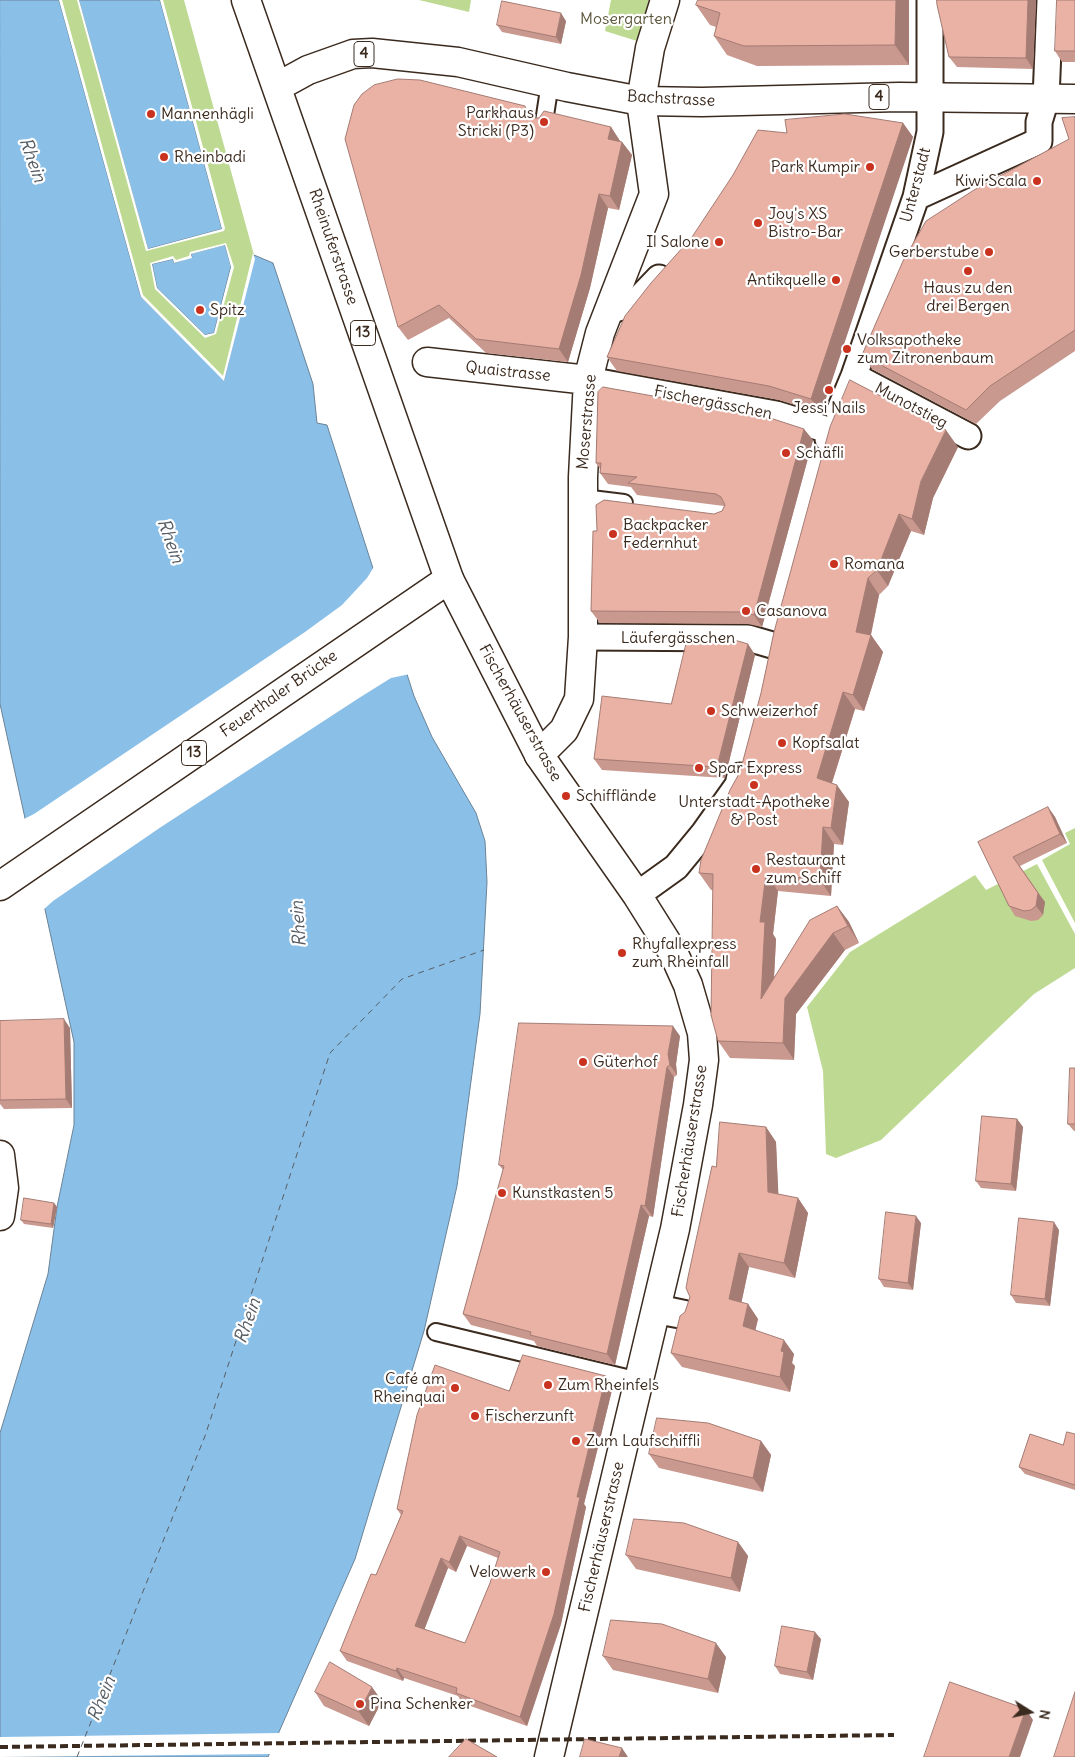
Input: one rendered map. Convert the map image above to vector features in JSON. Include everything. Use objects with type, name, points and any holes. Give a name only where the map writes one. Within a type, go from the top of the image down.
[{"type":"main road","name":"Rheinuferstrasse","points":[[246,0],[449,579]]},
{"type":"main road","name":"Moserstrasse","points":[[539,755],[564,730],[579,699],[583,637],[583,498],[588,380],[608,310],[654,194],[641,100],[650,48],[665,0]]},
{"type":"main road","name":"Bachstrasse","points":[[277,86],[308,70],[344,57],[353,54],[372,53],[458,62],[550,83],[641,100],[1075,99]]},
{"type":"main road","name":"Quaistrasse","points":[[428,362],[588,380]]},
{"type":"main road","name":"Feuerthaler Brücke","points":[[6,883],[449,579]]},
{"type":"main road","name":"Fischerhäuserstrasse","points":[[449,579],[539,755],[637,895],[674,954],[688,985],[702,1033],[704,1060],[689,1160],[656,1309],[549,1757]]},
{"type":"main road","points":[[0,1156],[4,1188],[0,1216]]},
{"type":"street","name":"Unterstadt","points":[[826,448],[854,376],[916,197],[930,132],[930,0]]},
{"type":"street","points":[[916,197],[1039,140],[1039,122],[1046,99],[1050,0]]},
{"type":"street","points":[[608,310],[635,303],[671,264]]},
{"type":"street","name":"Munotstieg","points":[[854,376],[968,436]]},
{"type":"street","name":"Fischergässchen","points":[[588,380],[776,414],[828,430],[826,448]]},
{"type":"street","name":"Läufergässchen","points":[[583,637],[748,638],[774,636],[766,671]]},
{"type":"street","points":[[637,895],[676,867],[704,833],[738,785],[748,750]]},
{"type":"lane","points":[[544,122],[550,83]]},
{"type":"lane","points":[[583,498],[639,505]]},
{"type":"lane","points":[[656,1309],[689,1316]]},
{"type":"lane","points":[[436,1332],[639,1381]]},
{"type":"green space","name":"Rheinbadi","points":[[59,0],[184,0],[254,255],[224,381],[141,297]]},
{"type":"green space","points":[[419,0],[471,0],[469,12]]},
{"type":"green space","name":"Mosergarten","points":[[611,0],[649,0],[637,41],[605,31]]},
{"type":"green space","points":[[1075,828],[1075,923],[1042,860],[1070,844],[1065,833]]},
{"type":"green space","points":[[1037,864],[1075,934],[1075,968],[1034,994],[881,1140],[836,1158],[826,1154],[823,1071],[807,1007],[850,952],[975,875],[986,890]]},
{"type":"water","name":"Rhein","points":[[0,0],[59,0],[141,297],[224,380],[254,255],[273,263],[313,384],[317,423],[327,425],[414,696],[432,737],[476,813],[485,841],[487,882],[480,1014],[457,1186],[424,1331],[355,1559],[268,1757],[0,1757],[0,1433],[48,1274],[57,1207],[74,1125],[74,1042],[0,704]]},
{"type":"water","name":"Mannenhägli","points":[[79,0],[160,0],[222,229],[148,249]]},
{"type":"water","name":"Spitz","points":[[225,245],[231,266],[214,333],[205,335],[157,288],[152,264],[173,259],[174,263],[192,257],[191,254]]},
{"type":"pier","points":[[59,0],[62,0],[143,295],[223,376],[253,253],[255,259],[224,381],[141,297]]},
{"type":"pier","points":[[77,0],[79,0],[148,249],[222,229],[160,0],[163,0],[225,228],[224,231],[146,251]]},
{"type":"pier","points":[[226,243],[234,267],[216,334],[205,338],[155,289],[150,263],[173,256],[176,260],[189,256],[190,252]],"holes":[[[225,245],[231,267],[214,333],[205,335],[157,288],[152,264],[173,259],[174,263],[192,258],[191,254]]]},
{"type":"pier","points":[[375,565],[410,674],[391,678],[359,698],[161,827],[53,901],[42,911],[22,820],[34,814],[305,632],[342,605],[367,578]]},
{"type":"pier","points":[[281,1733],[272,1754],[0,1757],[0,1737]]},
{"type":"building","points":[[698,0],[896,0],[895,45],[744,46],[714,36],[720,13],[696,5]]},
{"type":"building","points":[[937,0],[1028,0],[1026,58],[949,57]]},
{"type":"building","points":[[1057,0],[1075,0],[1075,51],[1055,51]]},
{"type":"building","points":[[502,1],[561,13],[556,37],[497,25]]},
{"type":"building","points":[[398,79],[420,80],[525,106],[525,113],[533,118],[539,118],[544,111],[611,127],[608,139],[622,142],[610,196],[599,194],[581,275],[559,349],[476,339],[439,305],[398,327],[345,139],[354,105],[362,94],[374,85]]},
{"type":"building","points":[[845,114],[903,123],[811,399],[769,386],[607,357],[625,316],[651,283],[692,237],[733,175],[758,130],[787,133],[785,120]]},
{"type":"building","points":[[1075,117],[1075,330],[990,386],[966,410],[862,355],[903,261],[926,221],[974,190],[1069,139],[1062,118]]},
{"type":"building","points":[[850,380],[946,430],[921,481],[912,519],[899,514],[877,570],[868,578],[856,632],[871,635],[853,695],[843,692],[817,778],[837,785],[831,828],[823,827],[820,880],[766,874],[760,922],[765,922],[761,999],[810,920],[837,906],[848,926],[833,933],[785,998],[783,1043],[718,1041],[711,1015],[713,874],[699,873],[701,860],[730,790],[740,772],[761,693],[774,632],[830,427]]},
{"type":"building","points":[[603,387],[764,416],[804,429],[754,615],[740,612],[591,611],[593,531],[597,531],[596,505],[604,500],[714,514],[722,511],[725,505],[721,497],[716,494],[628,483],[637,477],[600,473],[601,463],[596,463],[598,392]]},
{"type":"building","name":"Schweizerhof","points":[[687,641],[738,641],[748,644],[717,767],[594,759],[602,696],[671,704]]},
{"type":"building","points":[[1048,807],[1060,834],[1013,857],[1038,893],[1036,906],[1031,910],[1024,911],[1009,906],[978,842]]},
{"type":"building","points":[[64,1019],[66,1099],[0,1100],[0,1021]]},
{"type":"building","points":[[519,1023],[673,1026],[668,1054],[670,1065],[667,1067],[645,1206],[641,1205],[607,1354],[530,1335],[531,1332],[463,1314],[504,1166],[499,1165]]},
{"type":"building","points":[[1070,1068],[1075,1068],[1075,1124],[1068,1124]]},
{"type":"building","points":[[982,1116],[1017,1119],[1011,1184],[976,1181]]},
{"type":"building","points":[[720,1122],[766,1127],[768,1192],[798,1198],[784,1263],[739,1253],[729,1299],[748,1304],[743,1326],[784,1340],[781,1351],[784,1352],[780,1377],[671,1353],[680,1316],[685,1312],[690,1297],[686,1288],[712,1166],[716,1167]]},
{"type":"building","points":[[24,1198],[54,1203],[51,1224],[21,1220]]},
{"type":"building","points":[[886,1212],[916,1216],[908,1283],[879,1279]]},
{"type":"building","points":[[1019,1218],[1054,1222],[1045,1299],[1011,1295]]},
{"type":"building","points":[[523,1355],[606,1376],[577,1497],[580,1497],[554,1614],[520,1717],[456,1693],[457,1688],[397,1668],[396,1671],[340,1651],[371,1574],[376,1575],[403,1511],[397,1509],[417,1415],[435,1365],[509,1391]],"holes":[[[460,1536],[500,1552],[490,1583],[465,1643],[415,1626],[441,1558],[449,1562]]]},
{"type":"building","points":[[657,1418],[708,1423],[761,1441],[753,1478],[649,1454]]},
{"type":"building","points":[[1067,1432],[1075,1434],[1075,1485],[1019,1467],[1030,1434],[1063,1445]]},
{"type":"building","points":[[634,1519],[684,1523],[738,1542],[731,1578],[626,1555]]},
{"type":"building","points":[[611,1620],[662,1624],[716,1643],[708,1679],[603,1656]]},
{"type":"building","points":[[782,1626],[815,1632],[807,1672],[775,1666]]},
{"type":"building","points":[[330,1662],[372,1687],[359,1712],[315,1692]]},
{"type":"building","points":[[950,1682],[1026,1709],[1009,1757],[924,1757]]},
{"type":"building","points":[[1075,1692],[1075,1757],[1054,1757]]},
{"type":"building","points":[[466,1739],[497,1757],[449,1757]]},
{"type":"building","points":[[585,1739],[622,1748],[619,1757],[580,1757]]},
{"type":"ferry route","points":[[77,1757],[205,1436],[330,1053],[402,979],[484,950]]},
{"type":"railway","points":[[0,1747],[894,1735]]},
{"type":"place","name":"Mannenhägli","points":[[151,114]]},
{"type":"place","name":"Parkhaus Stricki (P3)","points":[[544,122]]},
{"type":"place","name":"Rheinbadi","points":[[164,157]]},
{"type":"place","name":"Park Kumpir","points":[[870,167]]},
{"type":"place","name":"Kiwi Scala","points":[[1037,181]]},
{"type":"place","name":"Joy's XS Bistro-Bar","points":[[758,223]]},
{"type":"place","name":"Il Salone","points":[[719,242]]},
{"type":"place","name":"Gerberstube","points":[[989,252]]},
{"type":"place","name":"Haus zu den drei Bergen","points":[[968,271]]},
{"type":"place","name":"Antikquelle","points":[[836,280]]},
{"type":"place","name":"Spitz","points":[[200,310]]},
{"type":"place","name":"Volksapotheke zum Zitronenbaum","points":[[847,349]]},
{"type":"place","name":"Jessi Nails","points":[[829,390]]},
{"type":"place","name":"Schäfli","points":[[786,453]]},
{"type":"place","name":"Backpacker Federnhut","points":[[613,534]]},
{"type":"place","name":"Romana","points":[[834,564]]},
{"type":"place","name":"Casanova","points":[[746,611]]},
{"type":"place","name":"Schweizerhof","points":[[711,711]]},
{"type":"place","name":"Kopfsalat","points":[[782,743]]},
{"type":"place","name":"Spar Express","points":[[699,768]]},
{"type":"place","name":"Unterstadt-Apotheke & Post","points":[[754,785]]},
{"type":"place","name":"Schifflände","points":[[566,796]]},
{"type":"place","name":"Restaurant zum Schiff","points":[[756,869]]},
{"type":"place","name":"Rhyfallexpress zum Rheinfall","points":[[622,953]]},
{"type":"place","name":"Güterhof","points":[[583,1062]]},
{"type":"place","name":"Kunstkasten 5","points":[[502,1193]]},
{"type":"place","name":"Zum Rheinfels","points":[[548,1385]]},
{"type":"place","name":"Café am Rheinquai","points":[[455,1388]]},
{"type":"place","name":"Fischerzunft","points":[[475,1416]]},
{"type":"place","name":"Zum Laufschiffli","points":[[576,1441]]},
{"type":"place","name":"Velowerk","points":[[546,1572]]},
{"type":"place","name":"Pina Schenker","points":[[360,1704]]}]
